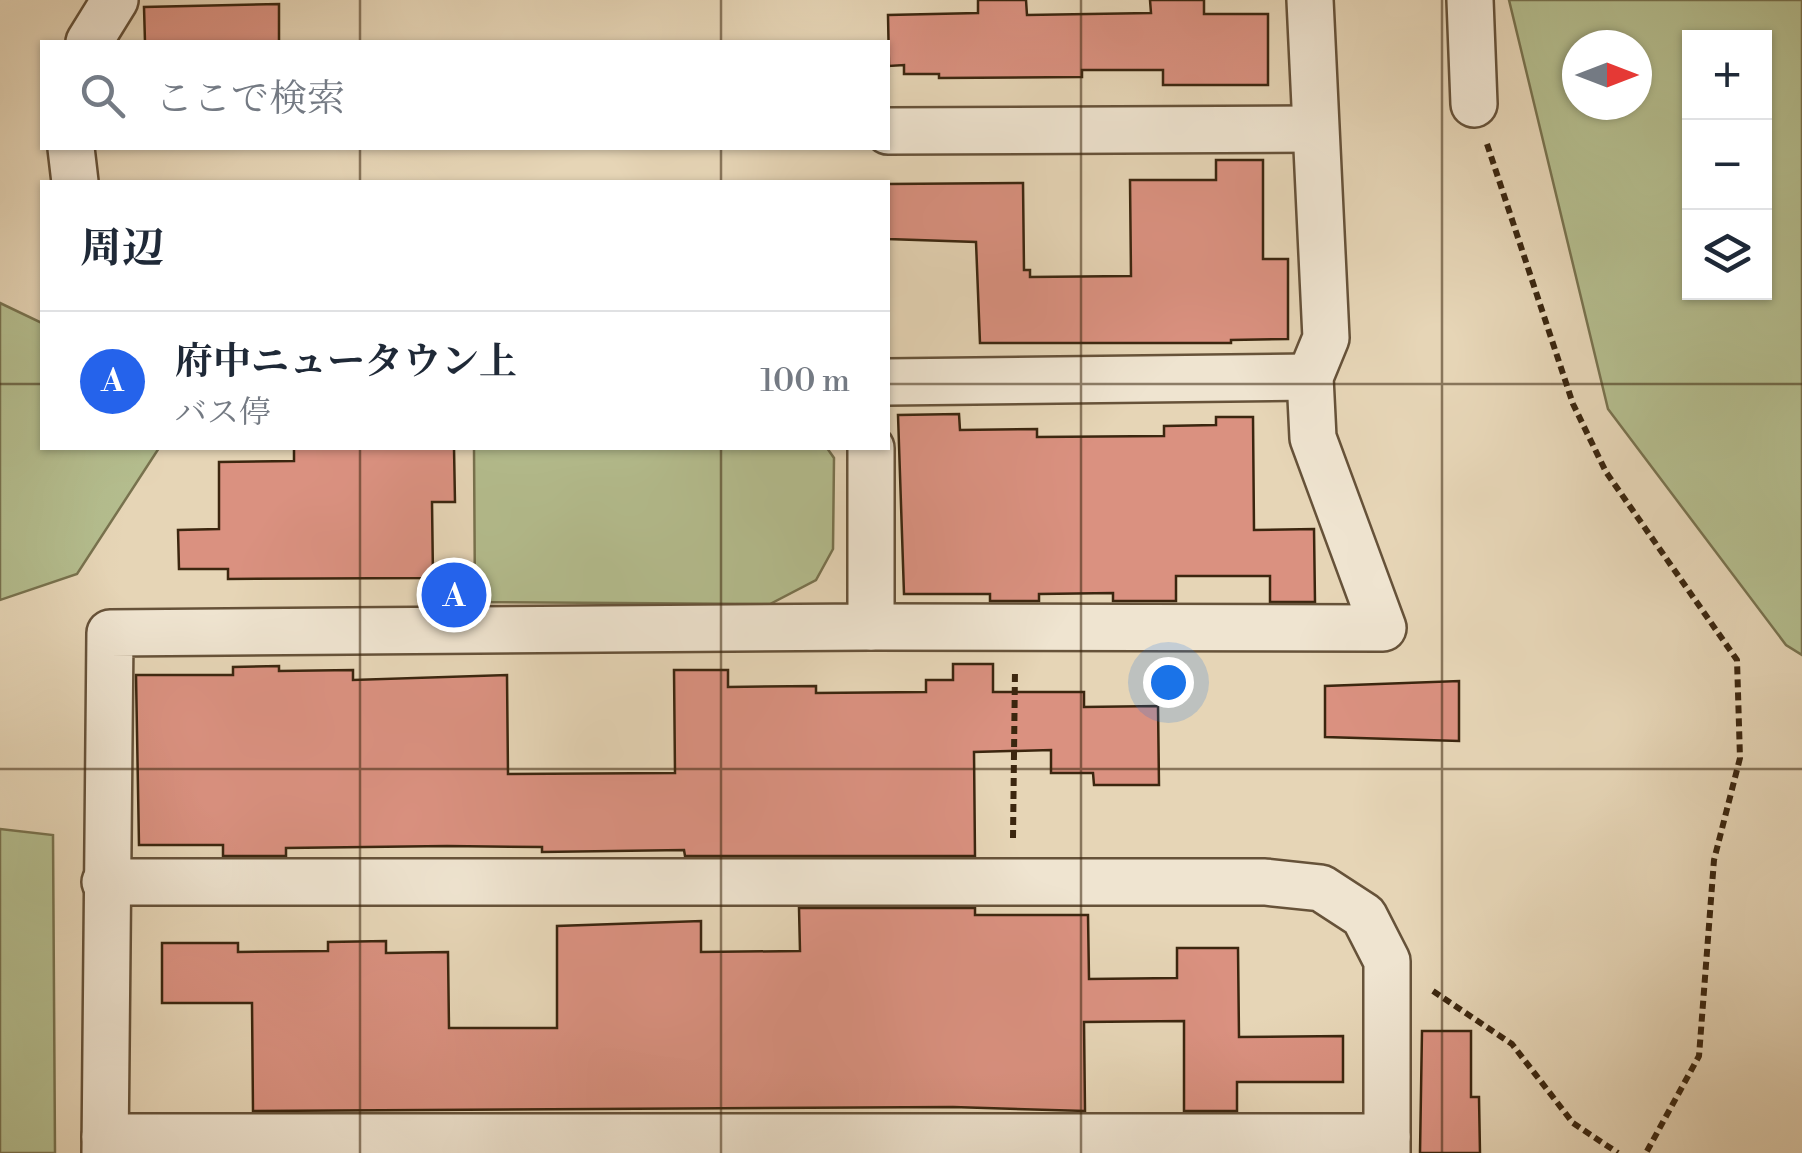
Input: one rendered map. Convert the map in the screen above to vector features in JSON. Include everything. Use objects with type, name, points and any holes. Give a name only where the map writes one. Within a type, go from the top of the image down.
[{"type":"street","points":[[90,40],[114,0]]},
{"type":"street","points":[[104,882],[1265,882],[1321,888],[1364,916],[1387,961],[1387,1145],[104,1145],[104,882],[110,633],[871,627],[1383,628],[1313,438],[1310,377],[1326,338],[1313,129],[1310,0]]},
{"type":"street","points":[[1470,0],[1474,104]]},
{"type":"street","points":[[890,130],[1313,129]]},
{"type":"street","points":[[71,150],[75,180]]},
{"type":"street","points":[[890,382],[1310,377]]},
{"type":"street","points":[[871,450],[871,627]]},
{"type":"path","points":[[1474,104],[1573,404],[1606,472],[1737,660],[1740,758],[1714,860],[1699,1056],[1646,1153]]},
{"type":"path","points":[[1012,884],[1016,629]]},
{"type":"path","points":[[1387,961],[1512,1044],[1573,1123],[1618,1153]]},
{"type":"green space","points":[[1509,0],[1802,0],[1802,655],[1786,645],[1608,409]]},
{"type":"green space","points":[[0,303],[40,322],[40,450],[158,450],[77,574],[0,600]]},
{"type":"green space","points":[[474,450],[828,450],[834,458],[833,549],[816,580],[770,604],[475,602]]},
{"type":"green space","points":[[0,829],[53,835],[55,1153],[0,1153]]},
{"type":"building","points":[[978,0],[1026,0],[1027,15],[1151,13],[1150,0],[1204,0],[1204,14],[1268,14],[1268,85],[1163,85],[1163,70],[1082,70],[1082,77],[939,78],[939,74],[904,74],[904,65],[890,66],[888,15],[978,13]]},
{"type":"building","points":[[279,4],[279,40],[145,40],[144,7]]},
{"type":"building","points":[[1216,160],[1263,160],[1263,259],[1288,259],[1288,339],[1231,343],[980,343],[976,242],[890,239],[890,184],[1023,183],[1024,270],[1030,270],[1030,277],[1131,276],[1130,180],[1216,180]]},
{"type":"building","points":[[959,414],[960,430],[1037,429],[1037,437],[1164,436],[1164,426],[1216,425],[1216,417],[1253,417],[1254,530],[1314,529],[1315,602],[1270,602],[1270,576],[1176,576],[1176,601],[1113,601],[1113,593],[1039,594],[1039,601],[990,601],[990,594],[904,594],[898,415]]},
{"type":"building","points":[[294,450],[454,450],[455,502],[432,502],[433,578],[228,579],[228,569],[179,569],[178,530],[219,529],[219,462],[294,461]]},
{"type":"building","points":[[953,664],[993,664],[993,692],[1084,692],[1084,707],[1158,706],[1159,785],[1094,785],[1093,773],[1051,773],[1051,750],[974,752],[975,856],[685,856],[684,850],[542,852],[542,847],[447,846],[286,848],[286,856],[223,856],[223,845],[139,845],[136,675],[233,675],[233,667],[279,666],[279,671],[353,670],[353,680],[507,675],[508,774],[675,773],[674,670],[728,670],[728,687],[816,686],[816,693],[926,692],[926,680],[953,680]]},
{"type":"building","points":[[1459,681],[1459,741],[1325,737],[1325,686]]},
{"type":"building","points":[[799,908],[975,908],[975,915],[1088,915],[1089,979],[1177,978],[1177,948],[1238,948],[1239,1037],[1343,1036],[1343,1082],[1237,1082],[1237,1111],[1184,1111],[1184,1021],[1084,1022],[1085,1111],[953,1107],[253,1111],[252,1003],[162,1003],[162,943],[238,943],[238,952],[328,951],[328,942],[386,941],[386,953],[448,952],[449,1028],[557,1028],[557,926],[701,921],[701,952],[800,951]]},
{"type":"building","points":[[1422,1031],[1471,1031],[1471,1097],[1479,1097],[1480,1153],[1420,1153]]},
{"type":"place","name":"府中ニュータウン上","points":[[454,595]]}]
